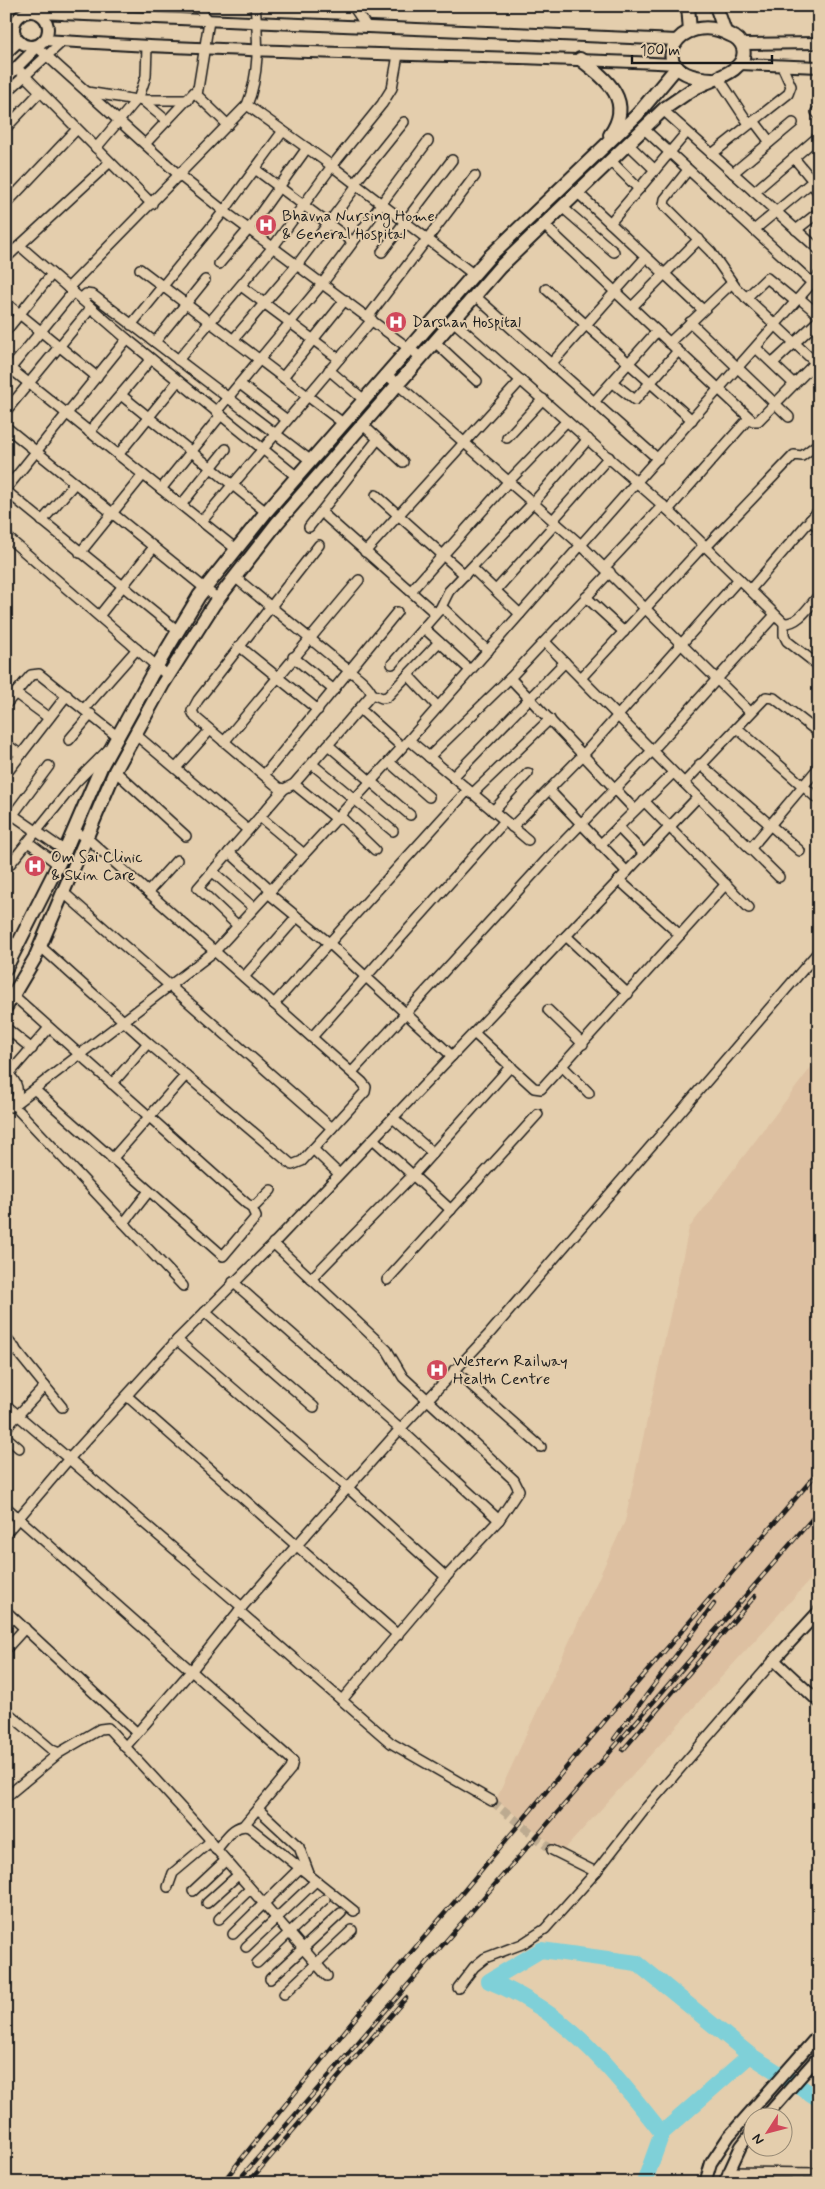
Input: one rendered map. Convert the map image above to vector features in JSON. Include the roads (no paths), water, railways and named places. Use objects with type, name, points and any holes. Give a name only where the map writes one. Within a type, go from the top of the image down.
[{"type":"main road","points":[[688,6],[690,31]]},
{"type":"main road","points":[[716,6],[725,32]]},
{"type":"main road","points":[[6,1007],[40,946],[115,772],[168,676],[218,599],[278,523],[499,268],[662,110],[715,78],[731,71],[740,64],[744,56],[742,44],[725,32],[707,28],[690,31],[677,40],[671,50],[676,66],[698,78],[715,78]]},
{"type":"main road","points":[[580,59],[608,82],[616,95],[620,109],[618,124],[597,153]]},
{"type":"main road","points":[[6,968],[18,948],[65,851],[115,742],[157,666],[205,588],[296,476],[474,274],[637,115],[676,66]]},
{"type":"street","points":[[65,15],[76,6]]},
{"type":"street","points":[[145,144],[196,90],[209,21],[197,6]]},
{"type":"street","points":[[236,548],[29,383],[8,369],[41,332],[70,290],[247,105],[253,91],[257,22],[255,6]]},
{"type":"street","points":[[353,6],[367,26]]},
{"type":"street","points":[[6,53],[14,37],[15,24],[19,17],[26,12],[677,40]]},
{"type":"street","points":[[6,93],[41,44],[48,30],[48,24],[38,13]]},
{"type":"street","points":[[6,17],[19,17]]},
{"type":"street","points":[[14,37],[30,46],[63,41],[204,50],[580,59],[676,66]]},
{"type":"street","points":[[6,78],[46,56],[63,41]]},
{"type":"street","points":[[742,44],[819,43]]},
{"type":"street","points":[[41,44],[46,56],[179,175],[224,211],[422,358]]},
{"type":"street","points":[[96,148],[139,99],[146,76],[147,47]]},
{"type":"street","points":[[178,360],[273,247],[332,166],[387,98],[395,77],[398,55]]},
{"type":"street","points":[[740,64],[819,67]]},
{"type":"street","points":[[712,154],[791,90],[782,66]]},
{"type":"street","points":[[20,72],[152,204]]},
{"type":"street","points":[[715,78],[770,142]]},
{"type":"street","points":[[196,90],[200,99],[228,125]]},
{"type":"street","points":[[6,128],[40,92]]},
{"type":"street","points":[[87,92],[139,99],[188,100]]},
{"type":"street","points":[[139,99],[167,121]]},
{"type":"street","points":[[247,105],[382,203],[474,274]]},
{"type":"street","points":[[662,110],[819,250]]},
{"type":"street","points":[[233,340],[297,265],[404,122]]},
{"type":"street","points":[[733,173],[793,123]]},
{"type":"street","points":[[643,128],[811,282]]},
{"type":"street","points":[[6,204],[77,129]]},
{"type":"street","points":[[131,325],[224,211],[283,131]]},
{"type":"street","points":[[610,223],[687,132]]},
{"type":"street","points":[[754,192],[819,136]]},
{"type":"street","points":[[161,489],[191,452],[228,398],[322,284],[428,141]]},
{"type":"street","points":[[627,143],[655,170]]},
{"type":"street","points":[[219,264],[249,229],[307,148]]},
{"type":"street","points":[[794,158],[814,180],[819,193]]},
{"type":"street","points":[[382,252],[452,160]]},
{"type":"street","points":[[610,160],[639,189]]},
{"type":"street","points":[[6,258],[110,162]]},
{"type":"street","points":[[255,169],[353,242]]},
{"type":"street","points":[[544,225],[749,418],[755,422],[758,421],[794,384],[817,365],[746,298],[732,283],[719,261],[664,205],[665,199],[688,170]]},
{"type":"street","points":[[202,521],[339,359],[475,176]]},
{"type":"street","points":[[754,230],[814,180]]},
{"type":"street","points":[[577,192],[703,310]]},
{"type":"street","points":[[562,207],[614,252]]},
{"type":"street","points":[[796,230],[819,212]]},
{"type":"street","points":[[632,307],[699,239]]},
{"type":"street","points":[[20,246],[127,339],[296,476]]},
{"type":"street","points":[[551,364],[646,257]]},
{"type":"street","points":[[140,270],[343,423]]},
{"type":"street","points":[[6,331],[52,274]]},
{"type":"street","points":[[12,1110],[79,1055],[215,951],[389,762],[819,275]]},
{"type":"street","points":[[746,298],[767,278],[819,315]]},
{"type":"street","points":[[155,342],[205,280]]},
{"type":"street","points":[[669,343],[732,283]]},
{"type":"street","points":[[241,286],[339,359]]},
{"type":"street","points":[[546,289],[692,420]]},
{"type":"street","points":[[81,299],[86,294],[92,295],[310,460]]},
{"type":"street","points":[[475,296],[658,459]]},
{"type":"street","points":[[283,378],[345,300]]},
{"type":"street","points":[[6,303],[97,377]]},
{"type":"street","points":[[6,411],[91,308]]},
{"type":"street","points":[[773,364],[819,320]]},
{"type":"street","points":[[453,321],[665,507],[784,623],[796,620],[818,598]]},
{"type":"street","points":[[690,322],[789,417]]},
{"type":"street","points":[[594,402],[657,331]]},
{"type":"street","points":[[127,339],[6,490],[122,588],[178,631]]},
{"type":"street","points":[[435,342],[477,381]]},
{"type":"street","points":[[756,348],[794,384]]},
{"type":"street","points":[[612,382],[635,400],[678,351]]},
{"type":"street","points":[[89,432],[152,359]]},
{"type":"street","points":[[330,370],[363,399]]},
{"type":"street","points":[[386,374],[582,545],[750,712]]},
{"type":"street","points":[[365,552],[521,380]]},
{"type":"street","points":[[118,455],[178,381]]},
{"type":"street","points":[[240,384],[287,420]]},
{"type":"street","points":[[121,395],[266,512]]},
{"type":"street","points":[[507,438],[543,399]]},
{"type":"street","points":[[429,757],[545,642],[586,597],[607,570],[749,418]]},
{"type":"street","points":[[411,592],[509,481],[567,420]]},
{"type":"street","points":[[363,425],[403,462]]},
{"type":"street","points":[[6,427],[218,599]]},
{"type":"street","points":[[309,527],[378,439]]},
{"type":"street","points":[[392,664],[425,629],[446,596],[533,503],[588,439]]},
{"type":"street","points":[[581,678],[705,546],[794,455],[802,456],[819,443]]},
{"type":"street","points":[[181,505],[226,449]]},
{"type":"street","points":[[496,590],[608,457]]},
{"type":"street","points":[[80,553],[143,475]]},
{"type":"street","points":[[42,521],[76,483]]},
{"type":"street","points":[[376,495],[465,575]]},
{"type":"street","points":[[750,590],[819,510]]},
{"type":"street","points":[[321,512],[411,592],[438,611],[445,610],[488,650]]},
{"type":"street","points":[[810,520],[819,528]]},
{"type":"street","points":[[6,536],[168,676]]},
{"type":"street","points":[[284,789],[279,788],[224,742],[195,717],[192,711],[239,646],[319,545]]},
{"type":"street","points":[[99,616],[154,547]]},
{"type":"street","points":[[472,568],[520,614]]},
{"type":"street","points":[[235,577],[370,689],[372,694],[382,698],[386,697],[438,642]]},
{"type":"street","points":[[312,1037],[509,824],[549,790],[583,755],[739,579]]},
{"type":"street","points":[[224,742],[359,580]]},
{"type":"street","points":[[586,597],[624,632]]},
{"type":"street","points":[[264,775],[398,612]]},
{"type":"street","points":[[352,1072],[581,824],[651,752],[775,615]]},
{"type":"street","points":[[784,623],[784,635],[787,641],[819,666]]},
{"type":"street","points":[[425,629],[470,670]]},
{"type":"street","points":[[545,642],[651,752],[779,877]]},
{"type":"street","points":[[239,646],[318,710]]},
{"type":"street","points":[[69,740],[87,712],[137,649]]},
{"type":"street","points":[[294,657],[334,690]]},
{"type":"street","points":[[453,777],[565,662]]},
{"type":"street","points":[[6,704],[35,673],[67,695],[87,712],[115,742],[76,782],[6,869]]},
{"type":"street","points":[[408,675],[438,707]]},
{"type":"street","points":[[510,678],[635,810]]},
{"type":"street","points":[[15,693],[49,718]]},
{"type":"street","points":[[238,926],[199,891],[199,886],[284,789],[294,784],[372,694]]},
{"type":"street","points":[[6,774],[67,695]]},
{"type":"street","points":[[684,783],[700,764],[766,697],[770,696],[819,733]]},
{"type":"street","points":[[360,709],[405,744],[429,757],[528,840]]},
{"type":"street","points":[[274,1004],[328,943],[470,792],[550,719]]},
{"type":"street","points":[[737,728],[819,800]]},
{"type":"street","points":[[176,768],[210,730]]},
{"type":"street","points":[[135,734],[248,830]]},
{"type":"street","points":[[6,744],[21,755]]},
{"type":"street","points":[[328,745],[410,815]]},
{"type":"street","points":[[389,762],[429,798]]},
{"type":"street","points":[[312,764],[393,831]]},
{"type":"street","points":[[700,764],[800,851]]},
{"type":"street","points":[[6,824],[49,766]]},
{"type":"street","points":[[750,849],[819,767]]},
{"type":"street","points":[[115,772],[186,836]]},
{"type":"street","points":[[493,811],[528,773]]},
{"type":"street","points":[[600,844],[672,773]]},
{"type":"street","points":[[294,784],[338,817],[374,850]]},
{"type":"street","points":[[549,790],[627,872]]},
{"type":"street","points":[[6,1533],[68,1460],[177,1340],[273,1244],[698,798]]},
{"type":"street","points":[[644,801],[749,908]]},
{"type":"street","points":[[13,815],[65,851]]},
{"type":"street","points":[[260,817],[304,854]]},
{"type":"street","points":[[618,827],[644,854]]},
{"type":"street","points":[[40,946],[148,1043],[292,1165],[302,1161],[313,1150],[364,1092],[366,1087],[352,1072],[87,838],[74,831]]},
{"type":"street","points":[[28,842],[58,864]]},
{"type":"street","points":[[229,852],[452,1056]]},
{"type":"street","points":[[148,892],[177,860]]},
{"type":"street","points":[[212,871],[254,908]]},
{"type":"street","points":[[619,880],[680,935]]},
{"type":"street","points":[[474,1033],[537,1090],[545,1086],[726,884]]},
{"type":"street","points":[[64,893],[332,1128]]},
{"type":"street","points":[[244,977],[298,917]]},
{"type":"street","points":[[566,936],[628,994]]},
{"type":"street","points":[[6,938],[18,948]]},
{"type":"street","points":[[125,1747],[192,1670],[241,1609],[400,1429],[490,1333],[819,951]]},
{"type":"street","points":[[13,995],[251,1206],[256,1217],[223,1256],[35,1090]]},
{"type":"street","points":[[548,1010],[583,1044]]},
{"type":"street","points":[[6,1028],[32,1049]]},
{"type":"street","points":[[12,1110],[18,1090],[15,1081],[8,1074],[49,1028]]},
{"type":"street","points":[[112,1084],[148,1043]]},
{"type":"street","points":[[310,1279],[413,1175],[511,1066]]},
{"type":"street","points":[[562,1066],[589,1093]]},
{"type":"street","points":[[112,1159],[186,1074]]},
{"type":"street","points":[[12,1110],[124,1223],[183,1286]]},
{"type":"street","points":[[388,1280],[538,1114]]},
{"type":"street","points":[[393,1118],[432,1153]]},
{"type":"street","points":[[373,1139],[451,1210]]},
{"type":"street","points":[[313,1150],[339,1174]]},
{"type":"street","points":[[251,1206],[256,1205],[271,1190]]},
{"type":"street","points":[[124,1223],[149,1191]]},
{"type":"street","points":[[273,1244],[386,1350],[400,1374],[518,1487],[518,1493],[499,1520],[446,1577],[342,1700]]},
{"type":"street","points":[[233,1282],[400,1429],[499,1520]]},
{"type":"street","points":[[205,1312],[314,1407]]},
{"type":"street","points":[[6,1338],[62,1406]]},
{"type":"street","points":[[177,1340],[348,1488],[446,1577]]},
{"type":"street","points":[[6,1356],[15,1348]]},
{"type":"street","points":[[454,1370],[541,1447]]},
{"type":"street","points":[[6,1428],[45,1386]]},
{"type":"street","points":[[126,1396],[398,1635]]},
{"type":"street","points":[[6,1405],[396,1746],[492,1801]]},
{"type":"street","points":[[6,1437],[19,1448]]},
{"type":"street","points":[[6,1507],[293,1761],[291,1769],[243,1826]]},
{"type":"street","points":[[6,1611],[136,1733]]},
{"type":"street","points":[[458,1988],[474,1967],[486,1958],[539,1935],[596,1872],[644,1809],[819,1611]]},
{"type":"street","points":[[6,1650],[25,1628]]},
{"type":"street","points":[[774,1660],[819,1702]]},
{"type":"street","points":[[6,1711],[52,1750],[59,1753]]},
{"type":"street","points":[[6,1797],[59,1753],[104,1728],[110,1730],[208,1837],[216,1850],[327,1976]]},
{"type":"street","points":[[258,1809],[299,1847],[313,1879]]},
{"type":"street","points":[[216,1850],[236,1828],[249,1827],[354,1911]]},
{"type":"street","points":[[168,1888],[173,1873],[210,1842]]},
{"type":"street","points":[[552,1850],[596,1872]]},
{"type":"street","points":[[193,1890],[226,1861]]},
{"type":"street","points":[[233,1934],[300,1868]]},
{"type":"street","points":[[207,1903],[238,1875]]},
{"type":"street","points":[[246,1947],[313,1879]]},
{"type":"street","points":[[219,1919],[250,1889]]},
{"type":"street","points":[[257,1963],[325,1899]]},
{"type":"street","points":[[270,1979],[341,1913]]},
{"type":"street","points":[[284,1994],[352,1930]]},
{"type":"street","points":[[705,2183],[711,2163],[729,2136],[819,2034]]},
{"type":"street","points":[[775,2106],[817,2058]]},
{"type":"street","points":[[742,2145],[726,2178],[819,2173]]},
{"type":"waterway","points":[[644,2183],[662,2133],[606,2065],[565,2026],[517,1994],[489,1981],[541,1950],[637,1963],[750,2055],[819,2099]]},
{"type":"waterway","points":[[662,2133],[750,2055]]},
{"type":"tunnel","points":[[492,1801],[552,1850]]},
{"type":"railway","points":[[222,2183],[366,2005],[463,1892],[608,1717],[819,1471]]},
{"type":"railway","points":[[236,2183],[819,1511]]},
{"type":"railway","points":[[623,1750],[755,1596]]},
{"type":"railway","points":[[614,1739],[714,1604]]},
{"type":"railway","points":[[248,2183],[406,1998]]},
{"type":"place","name":"Bhavna Nursing Home & General Hospital","points":[[266,225]]},
{"type":"place","name":"Darshan Hospital","points":[[396,322]]},
{"type":"place","name":"Om Sai Clinic & Skin Care","points":[[35,866]]},
{"type":"place","name":"Western Railway Health Centre","points":[[437,1370]]}]
